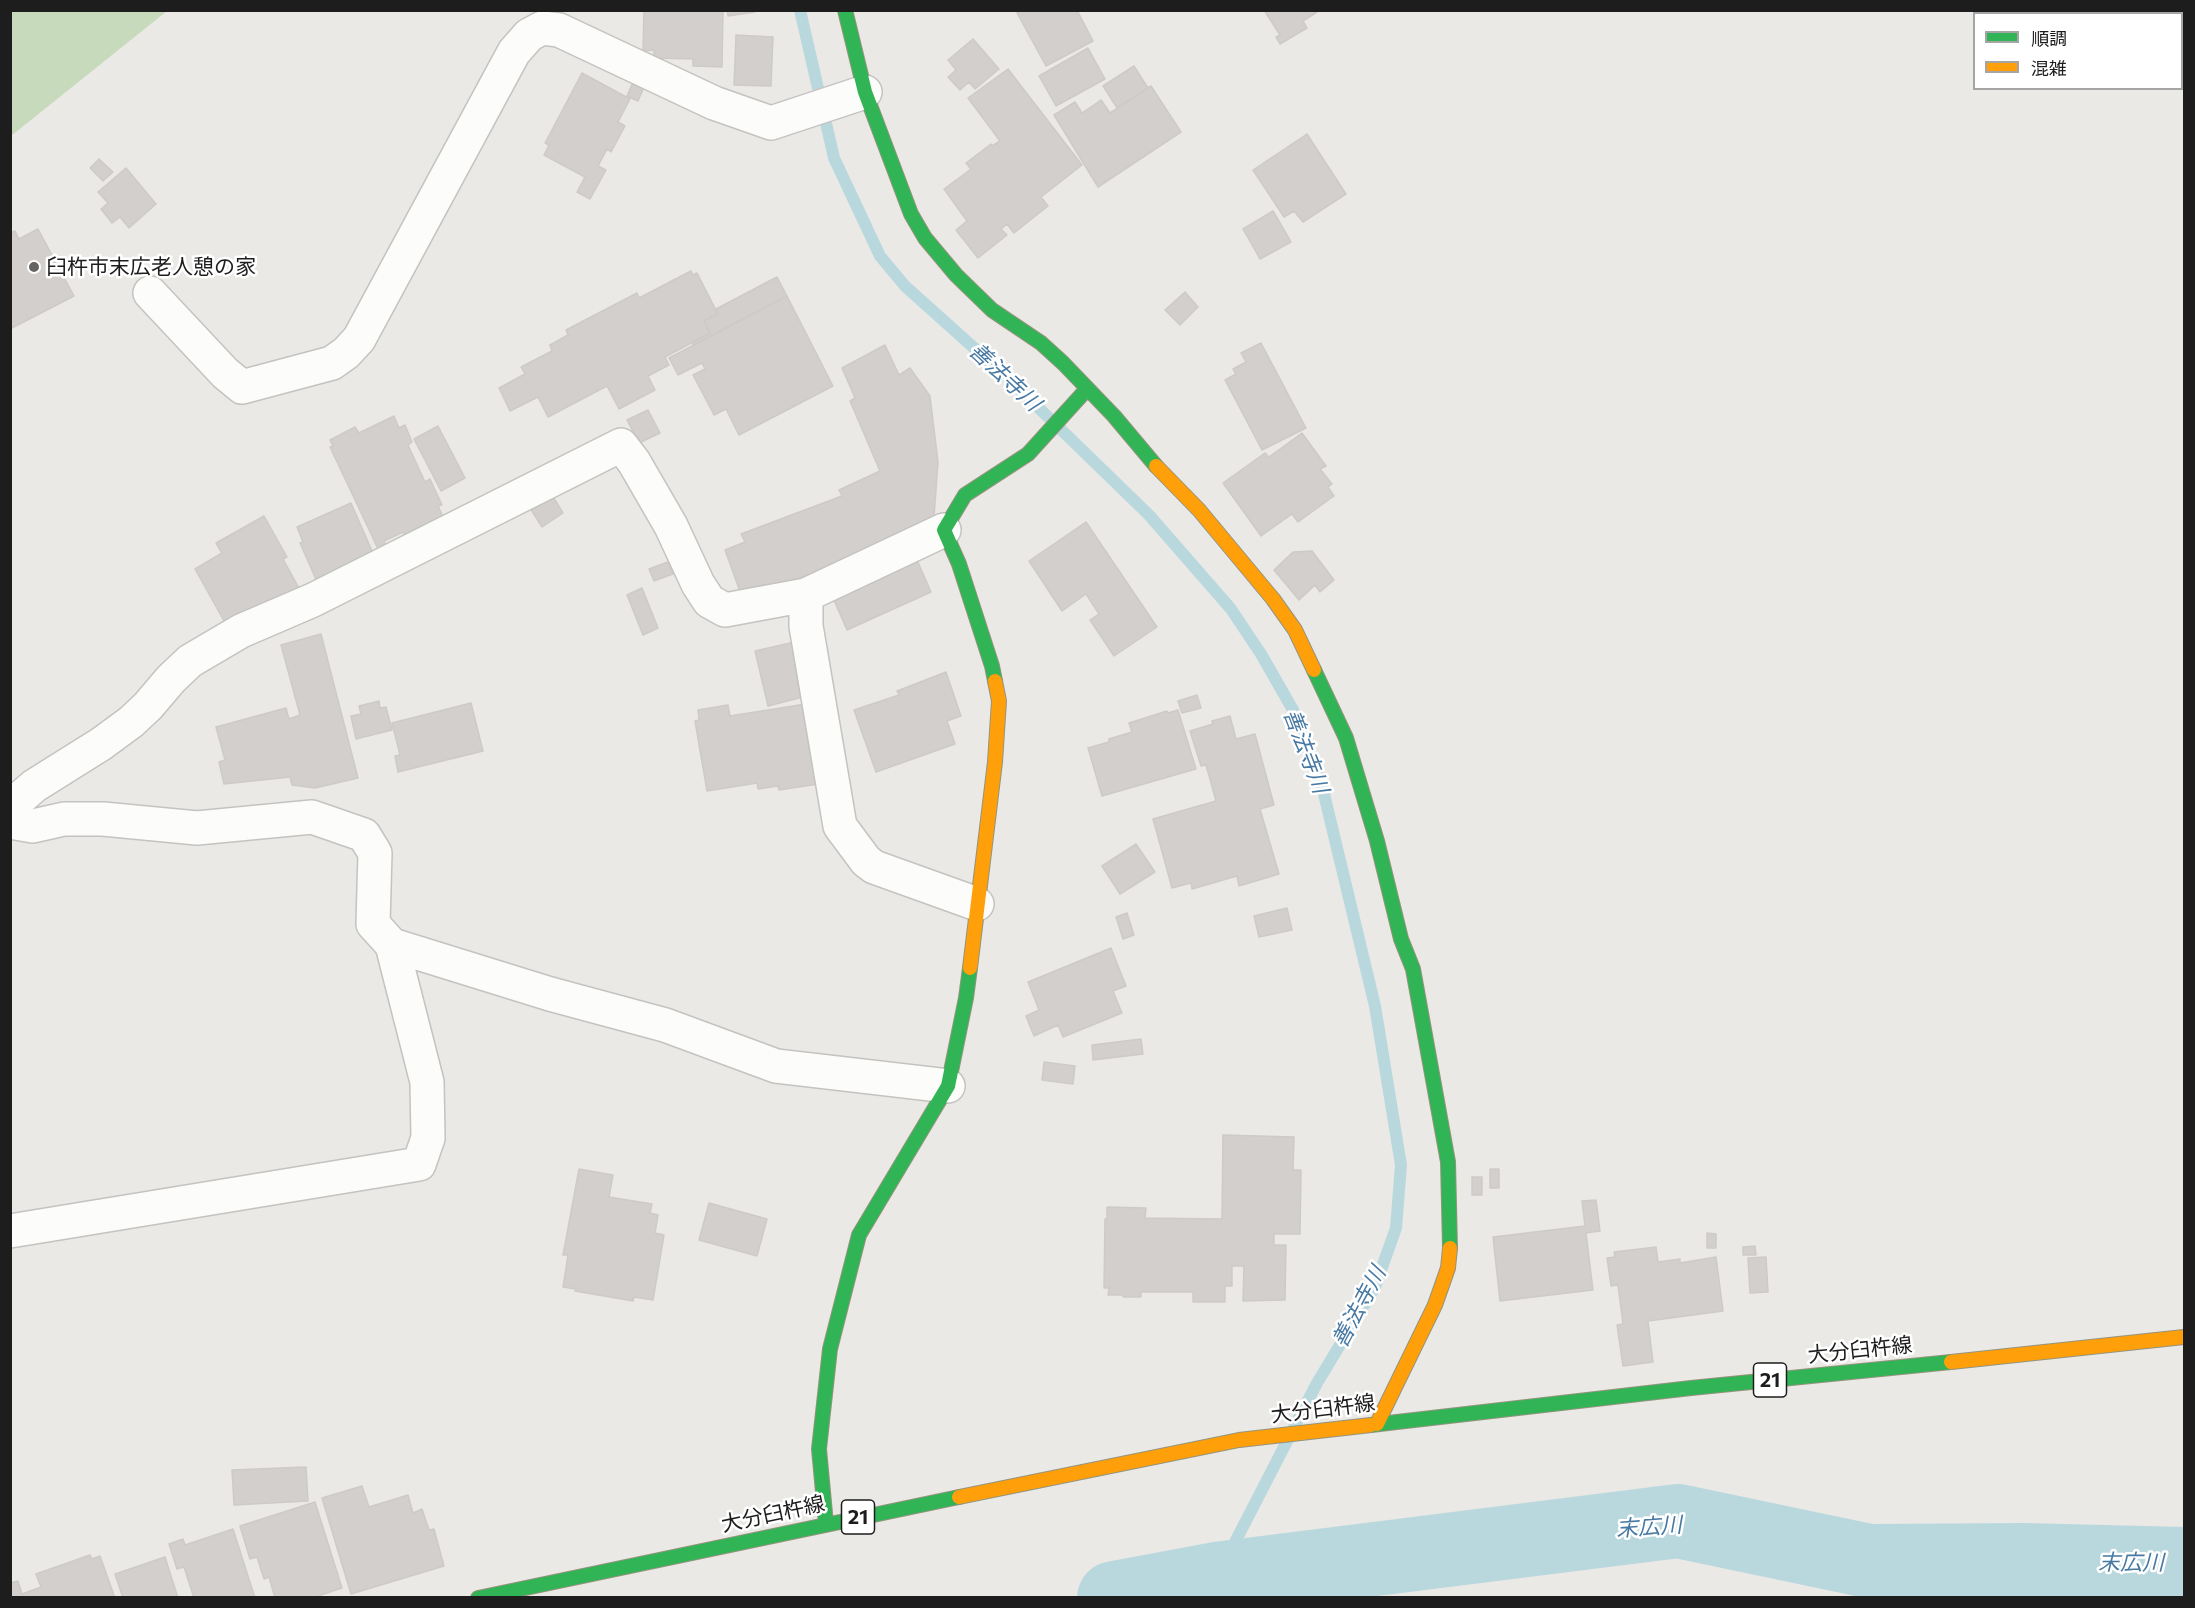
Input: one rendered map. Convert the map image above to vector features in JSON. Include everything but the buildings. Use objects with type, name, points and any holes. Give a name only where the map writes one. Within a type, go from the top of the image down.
[{"type":"street","points":[[845,10],[858,94],[911,214],[925,238],[956,275],[992,310],[1041,342],[1114,416],[1168,480],[1199,510],[1273,599],[1303,644],[1346,738],[1377,841],[1401,939],[1413,969],[1448,1162],[1451,1243],[1448,1268],[1435,1305],[1377,1424]]},
{"type":"street","points":[[150,293],[225,373],[242,387],[332,363],[346,353],[359,339],[514,52],[529,35],[542,28],[559,30],[714,103],[771,123],[858,94]]},
{"type":"street","points":[[10,807],[34,786],[101,744],[130,722],[190,661],[231,637],[313,600],[621,445],[634,462],[671,526],[708,601],[725,610],[806,595],[944,530],[965,495],[1028,454],[1087,389]]},
{"type":"street","points":[[826,1524],[819,1449],[830,1349],[859,1235],[948,1086],[966,998],[995,762],[999,701],[992,666],[959,564],[944,530]]},
{"type":"street","points":[[806,595],[806,626],[840,826],[866,861],[874,867],[977,904]]},
{"type":"street","points":[[10,822],[33,826],[64,819],[103,819],[197,828],[312,818],[364,835],[375,853],[374,924],[392,945],[427,1082],[428,1138],[419,1164],[10,1231]]},
{"type":"street","points":[[392,945],[550,994],[665,1025],[776,1066],[948,1086]]},
{"type":"street","name":"大分臼杵線","points":[[478,1598],[1239,1440],[1691,1388],[2170,1341],[2184,1337]]},
{"type":"green space","points":[[11,10],[167,10],[167,11],[11,136]]},
{"type":"waterway","name":"善法寺川","points":[[800,10],[834,158],[880,256],[905,286],[1012,382],[1149,515],[1231,609],[1261,654],[1297,717],[1324,794],[1375,1006],[1401,1165],[1396,1228],[1375,1287],[1317,1383],[1216,1579]]},
{"type":"waterway","name":"末広川","points":[[1114,1598],[1216,1579],[1678,1521],[1869,1561],[2024,1560],[2184,1564]]},
{"type":"traffic: fast","points":[[845,10],[865,92],[911,214],[925,238],[956,275],[992,310],[1041,343],[1063,363],[1114,416],[1156,466]]},
{"type":"traffic: fast","points":[[995,681],[959,564],[944,530],[965,495],[1028,454],[1087,389]]},
{"type":"traffic: fast","points":[[1314,670],[1346,738],[1377,841],[1401,939],[1413,969],[1448,1162],[1450,1248]]},
{"type":"traffic: fast","points":[[826,1524],[819,1449],[830,1349],[859,1235],[948,1086],[970,968]]},
{"type":"traffic: fast","points":[[1371,1425],[1691,1388],[1951,1362]]},
{"type":"traffic: fast","points":[[478,1598],[959,1497]]},
{"type":"traffic: slow","points":[[1156,466],[1199,510],[1273,599],[1295,630],[1314,670]]},
{"type":"traffic: slow","points":[[970,968],[995,762],[999,701],[995,681]]},
{"type":"traffic: slow","points":[[1377,1424],[1435,1305],[1448,1268],[1450,1248]]},
{"type":"traffic: slow","points":[[1951,1362],[2184,1337]]},
{"type":"traffic: slow","points":[[959,1497],[1239,1440],[1371,1425]]},
{"type":"place","name":"臼杵市末広老人憩の家","points":[[34,267]]}]
